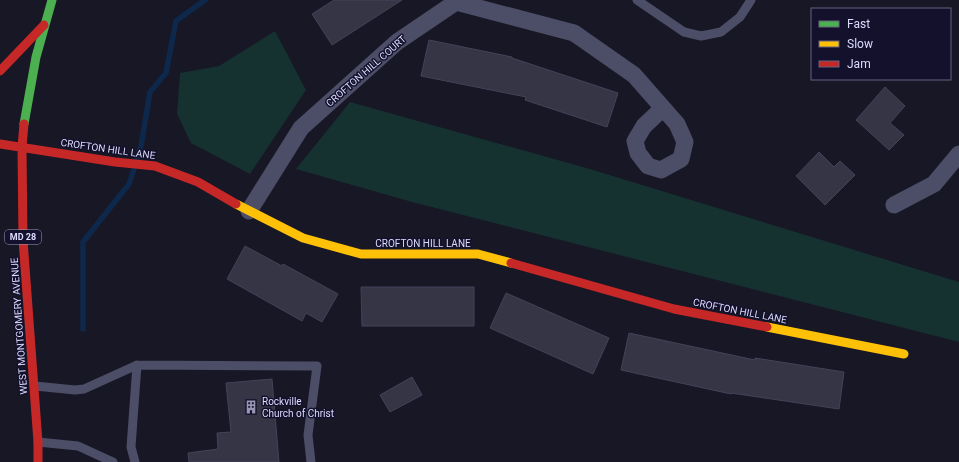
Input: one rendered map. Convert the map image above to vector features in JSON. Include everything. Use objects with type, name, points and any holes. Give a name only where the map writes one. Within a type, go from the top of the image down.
[{"type":"street","name":"WEST MONTGOMERY AVENUE","points":[[38,462],[35,386],[24,240],[22,147],[24,121],[36,57],[52,0]]},
{"type":"street","name":"CROFTON HILL COURT","points":[[249,211],[301,128],[397,42],[456,2],[574,33],[634,75],[663,108]]},
{"type":"street","points":[[0,71],[45,25]]},
{"type":"street","name":"CROFTON HILL LANE","points":[[0,144],[115,162],[155,166],[198,182],[249,211],[303,238],[361,254],[478,254],[674,309],[904,354]]},
{"type":"street","points":[[894,205],[934,184],[959,154]]},
{"type":"lane","points":[[637,0],[684,32],[701,36],[721,32],[740,17],[750,0]]},
{"type":"lane","points":[[135,462],[131,447],[138,365]]},
{"type":"lane","points":[[35,386],[75,390],[84,389],[138,365],[317,366],[308,435],[311,462]]},
{"type":"lane","points":[[38,442],[78,446],[113,462]]},
{"type":"green space","points":[[275,31],[306,90],[250,174],[191,143],[177,114],[180,73],[219,66]]},
{"type":"green space","points":[[350,102],[590,169],[959,282],[959,342],[412,202],[296,169]]},
{"type":"building","points":[[334,0],[402,0],[332,45],[312,14]]},
{"type":"building","points":[[429,40],[512,57],[618,93],[607,127],[525,100],[526,97],[421,76]]},
{"type":"building","points":[[885,87],[905,106],[890,123],[904,135],[889,150],[856,120]]},
{"type":"building","points":[[819,152],[834,167],[840,161],[855,175],[825,205],[796,176]]},
{"type":"building","points":[[245,246],[282,266],[283,264],[338,294],[322,322],[306,313],[302,321],[227,279]]},
{"type":"building","points":[[361,287],[474,287],[474,326],[362,326]]},
{"type":"building","points":[[506,293],[609,338],[593,374],[490,328]]},
{"type":"building","points":[[629,333],[755,360],[755,358],[844,372],[839,409],[731,394],[621,370]]},
{"type":"building","points":[[412,377],[422,395],[390,412],[380,395]]},
{"type":"building","name":"Rockville Church of Christ","points":[[272,379],[279,462],[189,462],[188,453],[218,449],[217,433],[231,432],[226,383]]},
{"type":"waterway","points":[[136,161],[141,146],[150,92],[166,73],[176,21],[205,0]]},
{"type":"waterway","points":[[83,329],[83,242],[129,184],[134,169]]},
{"type":"traffic: fast","points":[[24,124],[36,57],[52,0]]},
{"type":"traffic: slow","points":[[236,204],[303,238],[361,254],[478,254],[511,263]]},
{"type":"traffic: slow","points":[[767,327],[904,354]]},
{"type":"traffic: jam","points":[[0,71],[44,25]]},
{"type":"traffic: jam","points":[[24,124],[22,147],[23,240],[38,442],[38,462]]},
{"type":"traffic: jam","points":[[0,144],[115,162],[155,166],[198,182],[236,204]]},
{"type":"traffic: jam","points":[[511,263],[674,309],[767,327]]},
{"type":"place","name":"Rockville Church of Christ","points":[[251,407]]}]
